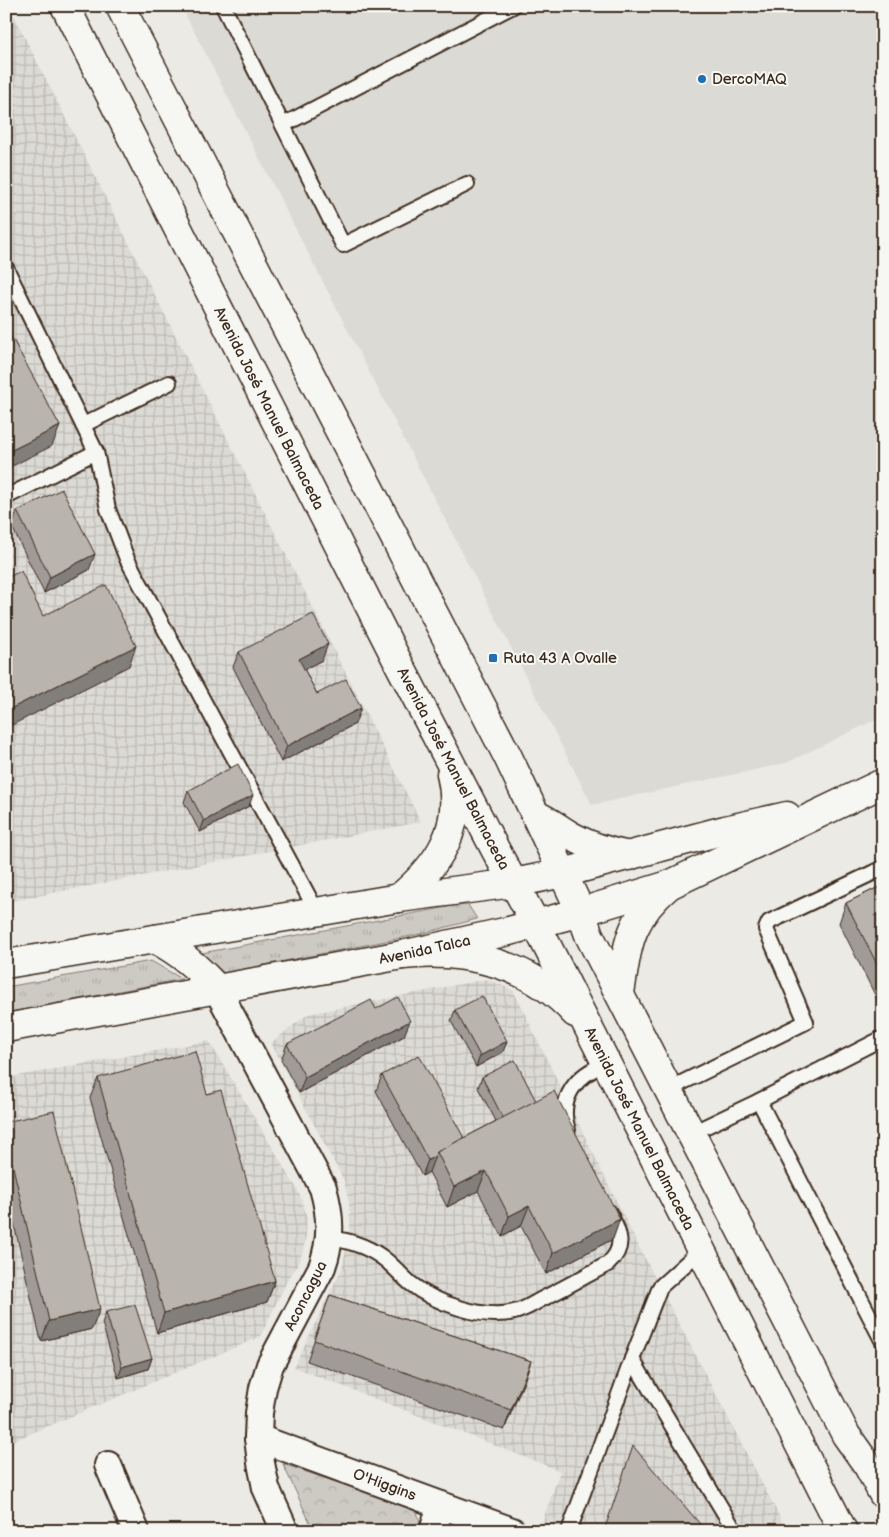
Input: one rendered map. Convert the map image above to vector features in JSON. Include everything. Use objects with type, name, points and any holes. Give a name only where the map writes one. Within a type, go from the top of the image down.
[{"type":"main road","name":"Avenida José Manuel Balmaceda","points":[[65,6],[398,662],[536,924],[586,1026],[702,1249],[843,1531]]},
{"type":"main road","points":[[120,6],[536,815],[581,912],[589,935],[846,1435],[868,1466],[883,1494]]},
{"type":"main road","points":[[398,898],[414,886],[428,871],[440,854],[449,836],[454,817],[455,798],[446,753]]},
{"type":"main road","name":"Avenida Talca","points":[[6,1028],[402,955],[581,912],[669,886],[883,783]]},
{"type":"main road","name":"Avenida Talca","points":[[6,964],[398,898],[514,883],[563,874],[725,830],[782,816],[826,809]]},
{"type":"main road","points":[[536,815],[549,820],[573,837],[590,846],[629,856]]},
{"type":"main road","points":[[620,993],[628,943],[635,926],[644,910],[655,897],[669,886]]},
{"type":"main road","points":[[155,939],[180,953],[194,964],[217,989]]},
{"type":"main road","points":[[402,955],[424,953],[453,954],[490,960],[532,978],[571,1008],[586,1026]]},
{"type":"main road","points":[[828,1503],[832,1531]]},
{"type":"street","name":"Aconcagua","points":[[217,989],[323,1188],[330,1221],[330,1238],[322,1267],[270,1365],[263,1388],[259,1413],[260,1463],[266,1488],[285,1531]]},
{"type":"street","name":"O'Higgins","points":[[258,1438],[512,1531]]},
{"type":"street","points":[[108,1465],[136,1531]]},
{"type":"street","points":[[433,1531],[441,1505]]},
{"type":"lane","points":[[223,6],[343,245],[468,184]]},
{"type":"lane","points":[[283,125],[513,6]]},
{"type":"lane","points":[[6,268],[96,452],[108,509],[127,559],[317,912]]},
{"type":"lane","points":[[83,425],[169,383]]},
{"type":"lane","points":[[6,497],[96,452]]},
{"type":"lane","points":[[669,1089],[806,1022],[766,929],[769,922],[883,868]]},
{"type":"lane","points":[[692,1133],[883,1038]]},
{"type":"lane","points":[[572,1138],[565,1113],[566,1101],[570,1090],[586,1074],[606,1064]]},
{"type":"lane","points":[[759,1101],[883,1342]]},
{"type":"lane","points":[[330,1238],[348,1240],[364,1246],[390,1263],[412,1284],[439,1300],[466,1309],[490,1314],[501,1314],[525,1308],[608,1264],[615,1258],[620,1242],[619,1234],[602,1200]]},
{"type":"lane","points":[[569,1531],[660,1287],[702,1249]]},
{"type":"lane","points":[[632,1359],[735,1531]]},
{"type":"shaded area","points":[[6,6],[9,6],[421,822],[6,902]]},
{"type":"shaded area","points":[[181,6],[883,6],[883,716],[786,763],[592,805]]},
{"type":"shaded area","points":[[487,979],[513,990],[638,1245],[787,1531],[539,1531],[560,1471],[294,1367],[342,1268],[350,1225],[349,1203],[344,1181],[271,1043],[308,1014]]},
{"type":"shaded area","points":[[209,1041],[297,1189],[303,1203],[307,1219],[306,1235],[303,1251],[297,1266],[288,1279],[260,1337],[6,1444],[6,1078]]},
{"type":"green space","points":[[468,905],[477,919],[421,934],[224,973],[202,953],[453,906]]},
{"type":"green space","points":[[151,961],[182,979],[6,1013],[6,987]]},
{"type":"green space","points":[[283,1464],[416,1509],[422,1528],[421,1531],[314,1531]]},
{"type":"building","points":[[6,327],[60,426],[6,453]]},
{"type":"building","points":[[62,489],[95,554],[50,577],[17,511]]},
{"type":"building","points":[[21,571],[43,616],[106,585],[136,646],[6,711],[6,578]]},
{"type":"building","points":[[313,614],[328,644],[299,659],[317,694],[346,679],[361,708],[287,746],[239,652]]},
{"type":"building","points":[[238,764],[253,795],[204,821],[188,791]]},
{"type":"building","points":[[883,885],[883,976],[846,903]]},
{"type":"building","points":[[482,996],[507,1041],[480,1056],[455,1010]]},
{"type":"building","points":[[398,997],[410,1021],[305,1077],[287,1044],[371,1000],[376,1009]]},
{"type":"building","points":[[195,1051],[207,1094],[221,1090],[275,1281],[164,1313],[98,1078]]},
{"type":"building","points":[[419,1055],[464,1138],[437,1152],[435,1156],[428,1160],[382,1075]]},
{"type":"building","points":[[515,1060],[536,1101],[503,1118],[482,1077]]},
{"type":"building","points":[[554,1091],[620,1219],[553,1253],[529,1206],[509,1216],[486,1171],[454,1187],[437,1152]]},
{"type":"building","points":[[54,1111],[100,1309],[49,1321],[6,1137],[6,1122]]},
{"type":"building","points":[[330,1295],[531,1361],[511,1410],[314,1340]]},
{"type":"building","points":[[135,1305],[152,1358],[122,1367],[106,1312]]},
{"type":"building","points":[[633,1446],[706,1531],[604,1531]]},
{"type":"place","name":"DercoMAQ","points":[[702,79]]},
{"type":"place","name":"Ruta 43 A Ovalle","points":[[493,658]]}]
